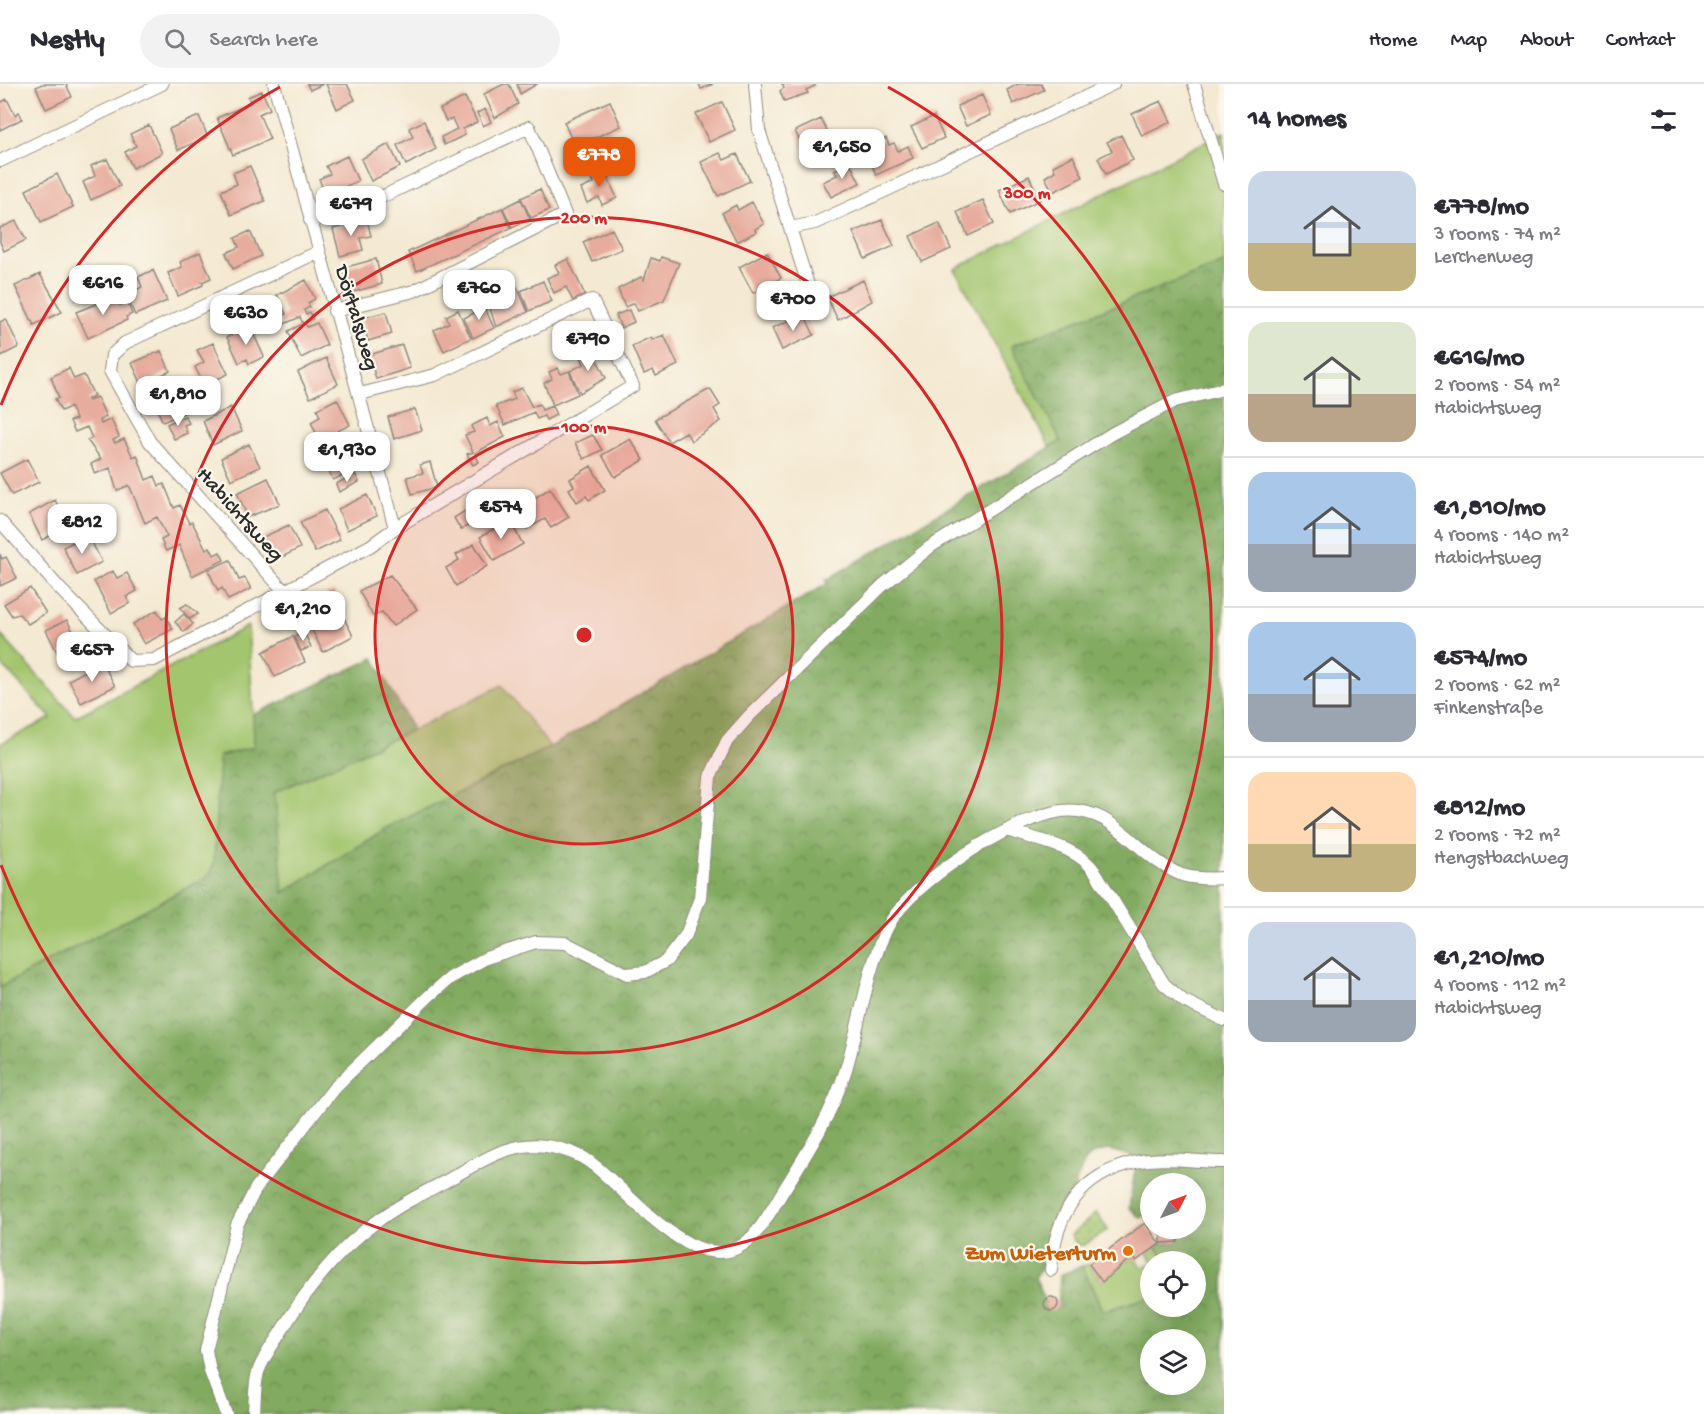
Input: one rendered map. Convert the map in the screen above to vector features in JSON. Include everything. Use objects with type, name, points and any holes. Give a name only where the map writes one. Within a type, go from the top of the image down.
[{"type":"street","points":[[0,161],[162,84]]},
{"type":"street","name":"Dörtalsweg","points":[[274,84],[395,528]]},
{"type":"street","points":[[755,84],[759,130],[810,291]]},
{"type":"street","points":[[790,228],[815,223],[1113,84]]},
{"type":"street","points":[[1194,84],[1224,183]]},
{"type":"street","points":[[310,220],[386,195],[528,127],[565,214],[414,291],[334,311]]},
{"type":"street","name":"Habichtsweg","points":[[284,591],[150,442],[110,370],[112,355],[125,343],[318,252]]},
{"type":"street","name":"Habichtsweg","points":[[0,521],[59,588],[131,661],[154,660],[370,546],[395,528],[633,386],[592,300],[435,375],[360,394]]},
{"type":"street","points":[[226,1414],[210,1371],[206,1350],[237,1225],[256,1188],[334,1088],[440,986],[468,967],[496,953],[536,942],[566,943],[614,970],[632,975],[651,970],[666,961],[686,935],[700,898],[710,777],[727,741],[749,716],[882,586],[930,547],[1113,433],[1175,401],[1224,389]]},
{"type":"street","points":[[254,1414],[256,1381],[261,1364],[303,1297],[323,1271],[357,1237],[381,1218],[507,1148],[543,1145],[579,1155],[601,1171],[654,1220],[684,1240],[711,1251],[732,1250],[744,1244],[764,1220],[808,1152],[829,1114],[846,1069],[881,943],[892,919],[911,897],[966,854],[1048,814],[1084,811],[1113,824],[1150,856],[1173,871],[1200,879],[1224,878]]},
{"type":"street","points":[[1010,831],[1072,852],[1086,861],[1096,873],[1164,984],[1184,1001],[1224,1020]]},
{"type":"street","points":[[1051,1270],[1055,1241],[1062,1220],[1076,1196],[1093,1180],[1137,1162],[1224,1162]]},
{"type":"green space","points":[[1224,132],[1224,263],[1011,346],[1062,441],[1050,447],[955,269]]},
{"type":"green space","points":[[1224,263],[1224,1414],[0,1414],[0,987],[209,876],[214,863],[219,756],[254,747],[253,715],[374,658],[413,730],[275,792],[283,893],[387,828],[554,745],[827,584],[826,580],[1061,441],[1011,346]],"holes":[[[1110,1150],[1137,1158],[1129,1208],[1140,1218],[1140,1173],[1206,1173],[1206,1239],[1177,1239],[1177,1242],[1161,1243],[1156,1246],[1159,1251],[1206,1251],[1206,1317],[1140,1317],[1140,1300],[1103,1311],[1082,1266],[1060,1275],[1058,1309],[1045,1310],[1044,1298],[1035,1277],[1044,1265],[1060,1217],[1084,1163],[1093,1154]]]},
{"type":"green space","points":[[248,626],[255,747],[219,756],[214,863],[209,876],[0,987],[0,744],[51,718],[0,663],[0,634],[75,717]]},
{"type":"green space","points":[[502,685],[550,747],[387,828],[283,893],[274,792],[413,730]]},
{"type":"green space","points":[[1096,1213],[1108,1230],[1084,1245],[1077,1245],[1071,1235]]},
{"type":"green space","points":[[1156,1246],[1159,1251],[1150,1251]]},
{"type":"green space","points":[[1133,1256],[1140,1265],[1140,1300],[1102,1311],[1082,1266],[1089,1264],[1102,1282]]},
{"type":"building","points":[[42,84],[66,84],[72,97],[46,109],[36,87]]},
{"type":"building","points":[[307,84],[323,84],[310,90]]},
{"type":"building","points":[[326,84],[347,84],[355,100],[337,109]]},
{"type":"building","points":[[504,84],[509,84],[518,104],[495,118],[484,94]]},
{"type":"building","points":[[517,84],[537,84],[520,94]]},
{"type":"building","points":[[699,84],[713,84],[701,89]]},
{"type":"building","points":[[782,84],[814,84],[815,86],[806,90],[808,93],[784,101],[780,91],[784,88]]},
{"type":"building","points":[[1018,84],[1041,84],[1044,90],[1013,104],[1007,90]]},
{"type":"building","points":[[262,91],[270,109],[259,114],[270,139],[233,155],[217,118],[251,103],[248,97]]},
{"type":"building","points":[[982,95],[991,115],[966,126],[957,106]]},
{"type":"building","points":[[465,97],[477,122],[463,129],[465,135],[444,145],[441,137],[457,129],[452,119],[446,121],[440,109]]},
{"type":"building","points":[[7,99],[15,115],[19,112],[22,119],[0,130],[0,103]]},
{"type":"building","points":[[610,101],[621,126],[596,137],[601,147],[579,157],[564,122]]},
{"type":"building","points":[[1161,101],[1171,122],[1142,136],[1132,114]]},
{"type":"building","points":[[722,102],[735,130],[709,142],[696,114]]},
{"type":"building","points":[[485,109],[491,122],[483,126],[477,113]]},
{"type":"building","points":[[199,116],[208,137],[178,150],[169,129]]},
{"type":"building","points":[[934,116],[944,138],[922,148],[911,127]]},
{"type":"building","points":[[821,119],[836,149],[820,158],[813,145],[804,149],[795,131]]},
{"type":"building","points":[[424,121],[436,149],[406,165],[397,145],[413,137],[409,128]]},
{"type":"building","points":[[149,125],[162,153],[133,168],[125,152],[136,146],[130,134]]},
{"type":"building","points":[[1121,135],[1133,160],[1106,174],[1098,158],[1112,151],[1107,142]]},
{"type":"building","points":[[886,138],[889,145],[894,143],[898,151],[908,146],[913,158],[876,175],[869,158],[878,154],[874,144]]},
{"type":"building","points":[[389,144],[400,167],[371,181],[361,159]]},
{"type":"building","points":[[720,153],[724,160],[737,154],[750,181],[718,196],[701,162]]},
{"type":"building","points":[[347,156],[358,181],[326,196],[319,179],[330,174],[326,166]]},
{"type":"building","points":[[1073,156],[1083,177],[1053,192],[1045,177],[1055,171],[1053,166]]},
{"type":"building","points":[[107,159],[120,186],[91,200],[83,182],[95,176],[91,166]]},
{"type":"building","points":[[850,163],[860,183],[831,197],[823,182],[837,175],[834,170]]},
{"type":"building","points":[[250,166],[265,201],[231,215],[221,191],[237,184],[233,173]]},
{"type":"building","points":[[603,168],[617,198],[602,205],[599,197],[587,203],[581,189],[594,183],[590,174]]},
{"type":"building","points":[[57,174],[73,207],[41,222],[26,190]]},
{"type":"building","points":[[1029,176],[1040,200],[1010,214],[999,190]]},
{"type":"building","points":[[540,189],[549,210],[531,218],[521,198]]},
{"type":"building","points":[[521,199],[530,219],[512,227],[503,208]]},
{"type":"building","points":[[983,200],[994,224],[968,236],[957,212]]},
{"type":"building","points":[[752,202],[764,224],[755,229],[756,232],[737,242],[722,213],[736,205],[738,210]]},
{"type":"building","points":[[502,208],[511,228],[417,271],[408,252]]},
{"type":"building","points":[[367,220],[371,236],[360,238],[363,250],[340,256],[333,229]]},
{"type":"building","points":[[882,220],[894,246],[865,259],[853,232]]},
{"type":"building","points":[[16,221],[26,240],[4,251],[0,242],[0,228]]},
{"type":"building","points":[[939,223],[951,249],[922,262],[910,236]]},
{"type":"building","points":[[612,229],[622,249],[592,262],[583,242]]},
{"type":"building","points":[[250,231],[261,256],[233,269],[226,253],[239,247],[235,238]]},
{"type":"building","points":[[200,252],[211,278],[202,282],[203,285],[178,296],[168,273],[182,267],[180,262]]},
{"type":"building","points":[[767,252],[781,278],[753,293],[739,267]]},
{"type":"building","points":[[661,257],[679,263],[664,300],[638,311],[634,303],[625,307],[618,289],[641,277],[644,280],[651,258],[660,261]]},
{"type":"building","points":[[376,259],[382,284],[350,293],[343,268]]},
{"type":"building","points":[[568,259],[585,295],[573,301],[566,287],[554,293],[547,278],[559,273],[555,265]]},
{"type":"building","points":[[153,270],[167,301],[135,315],[126,295],[142,287],[138,277]]},
{"type":"building","points":[[40,274],[62,312],[34,325],[15,286]]},
{"type":"building","points":[[306,280],[315,299],[308,303],[310,307],[304,310],[306,314],[310,312],[313,319],[305,323],[307,327],[317,323],[327,345],[301,358],[288,331],[303,324],[300,317],[282,325],[278,318],[286,314],[277,295]]},
{"type":"building","points":[[863,280],[872,301],[838,320],[827,297]]},
{"type":"building","points":[[543,281],[552,301],[529,311],[521,291]]},
{"type":"building","points":[[517,287],[528,312],[496,327],[488,302]]},
{"type":"building","points":[[116,296],[120,305],[127,302],[132,314],[126,317],[127,320],[88,338],[76,312]]},
{"type":"building","points":[[482,302],[494,328],[473,338],[464,318],[474,313],[472,307]]},
{"type":"building","points":[[458,310],[471,338],[444,351],[434,330],[449,323],[446,316]]},
{"type":"building","points":[[629,310],[634,322],[621,328],[616,315]]},
{"type":"building","points":[[386,312],[392,334],[368,341],[362,318]]},
{"type":"building","points":[[804,314],[814,335],[782,350],[772,328]]},
{"type":"building","points":[[6,319],[19,347],[1,356],[0,322]]},
{"type":"building","points":[[250,326],[264,357],[249,364],[247,359],[239,363],[227,337]]},
{"type":"building","points":[[664,335],[678,365],[656,376],[653,370],[644,374],[632,346],[651,337],[652,340]]},
{"type":"building","points":[[213,343],[228,374],[204,385],[195,367],[204,362],[197,350]]},
{"type":"building","points":[[402,345],[410,368],[376,379],[369,355]]},
{"type":"building","points":[[592,350],[606,378],[580,393],[570,371],[584,364],[580,355]]},
{"type":"building","points":[[161,351],[170,371],[142,385],[132,363]]},
{"type":"building","points":[[326,358],[338,384],[310,398],[298,372]]},
{"type":"building","points":[[69,368],[74,379],[84,375],[94,396],[88,399],[89,401],[97,397],[106,417],[100,420],[101,424],[111,419],[119,437],[113,440],[115,443],[124,439],[133,457],[137,455],[146,480],[155,476],[159,486],[164,484],[174,508],[180,505],[206,549],[210,547],[214,555],[220,552],[224,560],[192,576],[179,545],[166,551],[161,540],[167,537],[157,517],[145,523],[129,485],[117,491],[110,468],[95,474],[91,464],[101,459],[87,440],[92,438],[87,427],[75,432],[70,421],[76,419],[70,407],[61,411],[55,399],[59,398],[51,377]]},
{"type":"building","points":[[558,368],[561,374],[569,371],[578,394],[553,405],[544,383],[552,379],[549,372]]},
{"type":"building","points":[[174,383],[188,411],[163,422],[150,395]]},
{"type":"building","points":[[522,388],[532,407],[539,404],[542,410],[552,406],[556,415],[546,420],[544,416],[537,419],[534,412],[505,425],[496,406],[515,399],[512,392]]},
{"type":"building","points":[[710,389],[720,405],[714,409],[721,421],[691,441],[686,432],[669,442],[655,419]]},
{"type":"building","points":[[337,399],[350,425],[319,440],[311,422],[320,417],[317,409]]},
{"type":"building","points":[[231,407],[242,431],[213,445],[203,421]]},
{"type":"building","points":[[415,409],[422,430],[394,439],[388,417]]},
{"type":"building","points":[[185,416],[189,423],[184,425],[187,433],[174,439],[167,424]]},
{"type":"building","points":[[487,418],[490,426],[498,422],[505,437],[475,453],[479,462],[473,465],[467,454],[473,452],[465,435],[474,432],[471,426]]},
{"type":"building","points":[[593,435],[602,450],[584,459],[575,443]]},
{"type":"building","points":[[349,439],[362,466],[333,480],[323,458],[330,455],[328,449]]},
{"type":"building","points":[[630,439],[644,460],[615,477],[602,455]]},
{"type":"building","points":[[249,444],[260,467],[231,480],[221,458]]},
{"type":"building","points":[[27,459],[39,482],[12,495],[0,473]]},
{"type":"building","points":[[430,462],[437,487],[412,494],[407,477],[423,473],[420,465]]},
{"type":"building","points":[[591,466],[605,490],[589,500],[586,496],[577,502],[569,489],[574,486],[570,479]]},
{"type":"building","points":[[355,474],[359,482],[339,492],[336,484]]},
{"type":"building","points":[[268,478],[280,504],[248,517],[237,493]]},
{"type":"building","points":[[550,488],[569,517],[551,528],[545,519],[527,529],[516,510]]},
{"type":"building","points":[[367,495],[377,516],[347,530],[338,509]]},
{"type":"building","points":[[55,500],[69,526],[42,540],[29,514]]},
{"type":"building","points":[[471,507],[479,519],[461,530],[454,518]]},
{"type":"building","points":[[325,510],[340,540],[315,552],[300,522]]},
{"type":"building","points":[[509,520],[523,544],[494,561],[480,537]]},
{"type":"building","points":[[289,525],[300,548],[274,561],[263,537]]},
{"type":"building","points":[[88,535],[102,562],[77,575],[63,547]]},
{"type":"building","points":[[474,544],[487,566],[456,586],[446,568],[459,560],[456,555]]},
{"type":"building","points":[[0,554],[2,559],[6,557],[17,578],[0,586]]},
{"type":"building","points":[[230,560],[239,580],[245,578],[251,589],[228,600],[222,588],[218,591],[208,570]]},
{"type":"building","points":[[113,571],[117,578],[127,573],[137,591],[126,597],[130,603],[111,613],[94,581]]},
{"type":"building","points":[[390,575],[417,609],[393,626],[382,612],[373,616],[359,591]]},
{"type":"building","points":[[30,588],[46,613],[28,624],[19,614],[12,616],[4,604]]},
{"type":"building","points":[[334,591],[340,602],[332,606],[326,594]]},
{"type":"building","points":[[187,604],[198,614],[190,619],[180,608]]},
{"type":"building","points":[[339,608],[353,636],[323,652],[310,626]]},
{"type":"building","points":[[301,609],[308,624],[302,626],[295,612]]},
{"type":"building","points":[[157,610],[162,619],[166,617],[173,629],[144,644],[133,624]]},
{"type":"building","points":[[184,614],[193,624],[184,632],[175,622]]},
{"type":"building","points":[[67,620],[79,643],[58,654],[46,630]]},
{"type":"building","points":[[304,632],[311,647],[301,651],[294,637]]},
{"type":"building","points":[[293,636],[305,662],[275,677],[263,652]]},
{"type":"building","points":[[102,662],[115,686],[81,703],[69,680]]},
{"type":"building","name":"Zum Wieterturm","points":[[1140,1227],[1140,1239],[1156,1239],[1160,1244],[1150,1251],[1140,1251],[1140,1258],[1136,1261],[1133,1256],[1102,1282],[1089,1264]]},
{"type":"building","points":[[1161,1239],[1178,1239],[1178,1242],[1161,1243]]},
{"type":"building","points":[[1048,1297],[1054,1297],[1058,1304],[1054,1311],[1048,1311],[1044,1307],[1044,1301]]},
{"type":"place","name":"Zum Wieterturm","points":[[1128,1251]]}]
